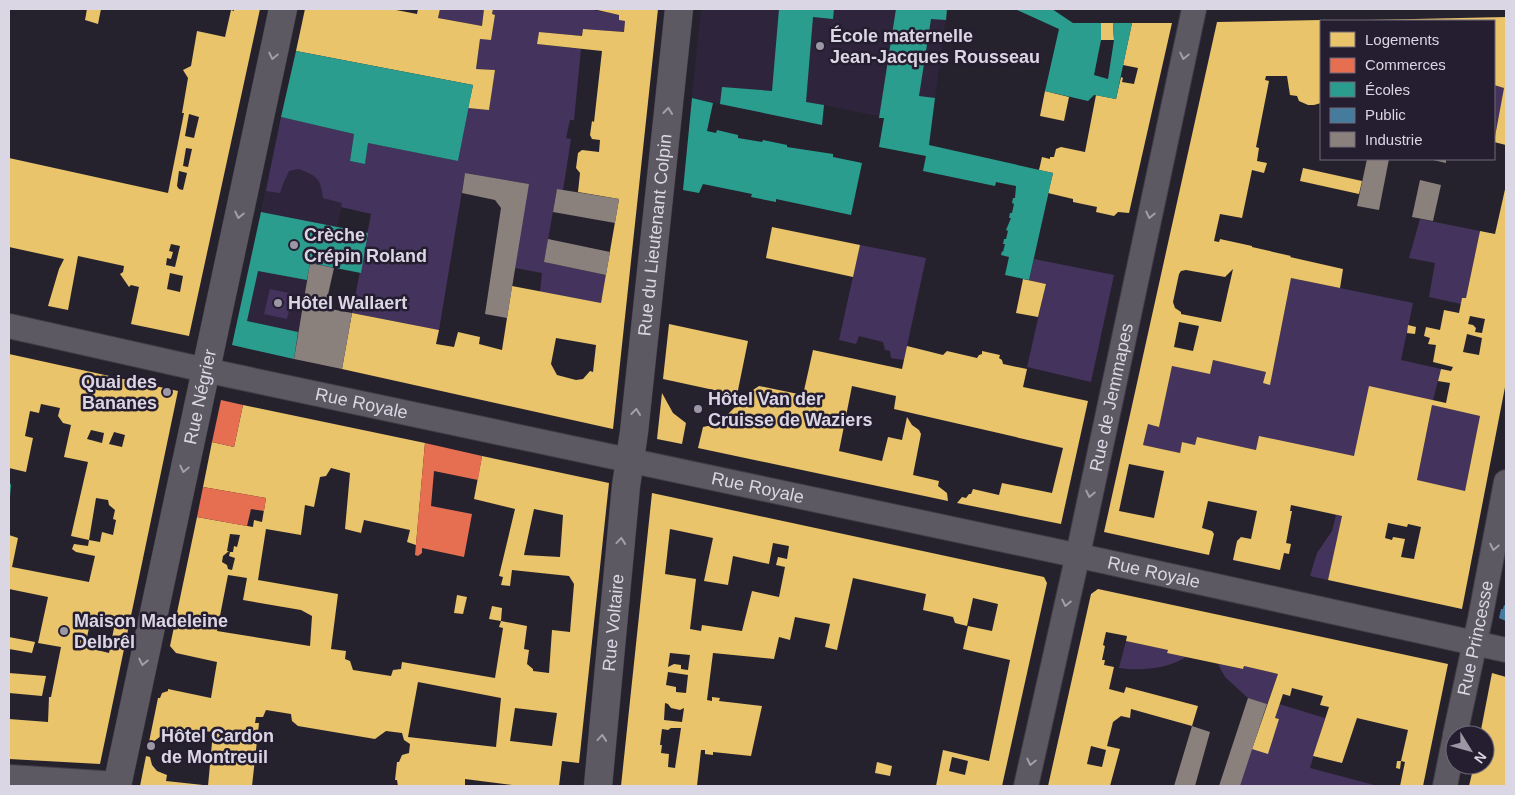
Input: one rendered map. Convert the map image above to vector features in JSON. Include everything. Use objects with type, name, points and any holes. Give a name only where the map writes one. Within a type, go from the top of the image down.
[{"type":"street","name":"Rue Négrier","points":[[117,785],[283,9]]},
{"type":"street","name":"Rue du Lieutenant Colpin","points":[[630,461],[679,9]]},
{"type":"street","name":"Rue de Jemmapes","points":[[1026,786],[1194,9]]},
{"type":"street","name":"Rue Royale","points":[[9,326],[205,370],[1077,556],[1506,650]]},
{"type":"street","name":"Rue Voltaire","points":[[598,786],[625,496],[630,461]]},
{"type":"street","name":"Rue Princesse","points":[[1457,725],[1506,482]]},
{"type":"street","points":[[9,777],[117,785]]},
{"type":"shaded area","points":[[440,9],[484,9],[482,26],[438,18]]},
{"type":"shaded area","points":[[493,9],[588,9],[619,15],[619,20],[625,21],[624,32],[583,29],[582,36],[539,32],[537,44],[581,49],[574,120],[570,120],[566,138],[571,139],[563,190],[557,189],[544,262],[606,275],[601,303],[540,292],[542,273],[515,268],[528,184],[465,173],[439,330],[352,313],[371,214],[341,207],[342,203],[323,198],[321,186],[317,179],[310,173],[298,169],[289,171],[280,193],[266,191],[281,117],[354,134],[350,161],[365,164],[368,143],[458,161],[468,108],[489,109],[495,70],[476,69],[480,39],[491,40],[495,15],[492,14]]},
{"type":"shaded area","name":"École maternelle Jean-Jacques Rousseau","points":[[701,9],[947,9],[931,127],[824,105],[822,125],[692,98]]},
{"type":"shaded area","points":[[1495,85],[1504,88],[1495,137]]},
{"type":"shaded area","name":"Crèche Crépin Roland","points":[[281,117],[350,161],[330,267],[310,263],[294,359],[232,345]]},
{"type":"shaded area","points":[[1420,219],[1480,231],[1466,298],[1462,298],[1461,304],[1429,297],[1435,263],[1409,258]]},
{"type":"shaded area","points":[[860,245],[926,258],[904,360],[891,358],[890,351],[885,350],[883,342],[859,336],[856,344],[839,340]]},
{"type":"shaded area","points":[[1034,259],[1114,275],[1091,382],[1027,367],[1046,284],[1029,280]]},
{"type":"shaded area","points":[[1291,278],[1413,303],[1401,360],[1441,369],[1433,400],[1354,456],[1256,450],[1197,437],[1195,445],[1182,442],[1180,453],[1143,445],[1148,424],[1159,426],[1172,366],[1210,374],[1213,360],[1266,372],[1264,383],[1270,384]]},
{"type":"shaded area","points":[[270,289],[293,294],[287,319],[264,314]]},
{"type":"shaded area","points":[[1432,405],[1480,416],[1465,491],[1417,481]]},
{"type":"shaded area","points":[[1336,515],[1342,516],[1328,580],[1310,576],[1317,553],[1332,531]]},
{"type":"shaded area","points":[[1126,641],[1168,650],[1167,653],[1186,657],[1162,667],[1119,668]]},
{"type":"shaded area","points":[[1218,664],[1243,669],[1244,666],[1278,674],[1267,704],[1248,698],[1225,677]]},
{"type":"shaded area","points":[[1279,704],[1325,718],[1310,768],[1378,786],[1240,786],[1252,749],[1279,719],[1275,718]]},
{"type":"building: Logements","points":[[87,9],[101,9],[98,24],[85,20]]},
{"type":"building: Logements","points":[[234,9],[260,9],[189,336],[131,324],[139,287],[131,285],[129,287],[120,274],[123,272],[124,266],[78,256],[68,310],[48,306],[59,269],[64,259],[9,247],[9,158],[168,193],[184,113],[182,113],[188,78],[183,70],[191,66],[197,31],[225,37],[231,10],[234,11]],"holes":[[[189,114],[199,117],[194,138],[185,136]],[[186,148],[192,149],[188,167],[183,166]],[[179,171],[187,173],[183,190],[177,186]],[[171,244],[180,246],[175,267],[166,265],[167,258],[171,259],[173,252],[169,251]],[[170,273],[183,276],[180,292],[167,289]]]},
{"type":"building: Logements","points":[[305,9],[391,9],[417,14],[418,9],[440,9],[438,18],[482,26],[484,9],[493,9],[492,14],[495,15],[491,40],[480,39],[476,69],[495,70],[489,110],[468,108],[473,85],[296,51]]},
{"type":"building: Logements","points":[[593,9],[658,9],[613,429],[342,369],[352,313],[439,330],[436,344],[454,347],[458,332],[480,337],[479,344],[502,350],[512,286],[601,303],[619,199],[578,192],[580,173],[576,168],[578,153],[582,150],[599,152],[600,140],[592,139],[590,135],[592,121],[594,122],[602,51],[537,44],[539,32],[582,36],[583,29],[624,32],[625,21],[619,20],[619,15]],"holes":[[[556,338],[596,345],[593,372],[590,371],[583,379],[576,380],[557,375],[551,364]]]},
{"type":"building: Logements","points":[[1506,17],[1506,145],[1495,142],[1504,88],[1495,85],[1495,20],[1368,20]]},
{"type":"building: Logements","points":[[1320,20],[1320,103],[1308,105],[1299,101],[1297,96],[1290,95],[1287,76],[1266,76],[1265,80],[1269,81],[1256,147],[1259,148],[1257,161],[1267,163],[1264,173],[1252,170],[1242,218],[1220,214],[1214,241],[1219,242],[1220,239],[1343,269],[1340,288],[1291,278],[1270,385],[1263,383],[1266,372],[1213,360],[1210,374],[1172,366],[1159,427],[1148,424],[1143,445],[1180,453],[1182,442],[1195,445],[1197,437],[1256,450],[1259,436],[1354,456],[1369,386],[1446,403],[1450,383],[1438,381],[1441,369],[1451,371],[1453,367],[1433,362],[1436,345],[1428,344],[1430,338],[1424,336],[1426,327],[1440,330],[1444,310],[1459,313],[1462,298],[1466,298],[1480,231],[1495,234],[1506,185],[1506,382],[1462,609],[1328,580],[1342,516],[1291,505],[1290,511],[1292,511],[1286,543],[1291,544],[1289,554],[1284,553],[1280,570],[1233,560],[1237,541],[1241,537],[1251,539],[1257,511],[1208,501],[1202,528],[1212,531],[1214,534],[1209,555],[1104,532],[1217,22]],"holes":[[[1233,269],[1221,322],[1181,314],[1175,308],[1173,302],[1181,271],[1186,270],[1225,277]],[[1470,316],[1485,319],[1482,333],[1475,332],[1476,328],[1468,324]],[[1179,322],[1199,326],[1193,351],[1174,347]],[[1467,334],[1482,338],[1479,355],[1463,352]],[[1432,405],[1480,416],[1465,491],[1417,480]],[[1129,464],[1164,471],[1154,518],[1119,511]],[[1388,523],[1407,527],[1408,524],[1421,527],[1414,559],[1401,557],[1405,539],[1393,537],[1392,540],[1385,538]]]},
{"type":"building: Logements","points":[[1101,23],[1113,23],[1114,40],[1101,40]]},
{"type":"building: Logements","points":[[1132,23],[1172,23],[1129,213],[1118,212],[1114,216],[1096,212],[1097,207],[1073,202],[1073,199],[1048,193],[1053,173],[1039,170],[1042,157],[1050,159],[1050,157],[1054,157],[1056,149],[1061,147],[1085,152],[1096,95],[1116,99],[1121,77],[1123,78],[1122,82],[1134,84],[1138,68],[1123,65]]},
{"type":"building: Logements","points":[[1045,91],[1069,97],[1064,121],[1040,116]]},
{"type":"building: Logements","points":[[1303,168],[1362,181],[1359,194],[1300,181]]},
{"type":"building: Logements","points":[[772,227],[860,245],[853,277],[766,258]]},
{"type":"building: Logements","points":[[1023,279],[1046,284],[1038,317],[1016,313]]},
{"type":"building: Logements","points":[[669,324],[748,341],[737,395],[663,379]]},
{"type":"building: Logements","points":[[1408,325],[1416,327],[1415,334],[1407,333]]},
{"type":"building: Logements","points":[[907,346],[943,355],[947,351],[977,358],[982,354],[982,351],[1000,355],[999,358],[1003,364],[1027,369],[1023,387],[1088,401],[1061,524],[957,503],[962,497],[966,498],[971,494],[973,489],[999,495],[1002,483],[1052,493],[1063,448],[894,409],[896,396],[852,386],[839,451],[882,461],[888,437],[902,440],[907,417],[921,434],[913,475],[939,481],[938,486],[947,493],[948,501],[698,448],[703,427],[717,424],[735,407],[736,401],[750,404],[753,390],[759,386],[803,395],[813,350],[902,369]]},
{"type":"building: Logements","points":[[9,354],[178,391],[100,764],[9,759],[9,719],[48,722],[49,697],[51,697],[61,647],[38,643],[48,597],[9,589],[9,535],[18,538],[12,567],[89,582],[95,556],[76,552],[72,549],[74,544],[88,546],[89,540],[71,536],[88,462],[64,457],[71,425],[63,423],[58,416],[60,408],[41,404],[39,413],[30,411],[25,436],[33,438],[26,472],[9,468]],"holes":[[[91,430],[104,433],[102,443],[87,439]],[[114,432],[125,435],[122,447],[109,444]],[[96,498],[108,500],[109,505],[115,510],[113,519],[116,520],[113,535],[102,532],[100,542],[89,540]],[[91,618],[115,623],[109,653],[85,647]]]},
{"type":"building: Logements","points":[[662,393],[673,413],[686,423],[682,444],[657,439]]},
{"type":"building: Logements","points":[[243,405],[425,443],[416,545],[407,542],[410,530],[364,520],[361,533],[345,529],[350,473],[331,468],[326,476],[320,477],[314,507],[305,505],[301,535],[266,529],[258,580],[338,594],[331,649],[346,651],[345,659],[350,661],[353,670],[391,676],[393,670],[401,669],[402,662],[495,678],[503,628],[499,627],[501,621],[527,626],[524,649],[529,650],[527,664],[533,671],[549,673],[552,630],[570,632],[574,584],[569,576],[512,570],[510,586],[501,585],[503,577],[499,576],[515,509],[474,499],[482,456],[609,483],[579,763],[562,761],[559,786],[521,786],[465,779],[465,786],[398,786],[397,780],[395,780],[397,762],[399,762],[402,755],[409,753],[410,744],[404,740],[402,733],[386,731],[375,739],[298,726],[292,721],[291,714],[266,710],[263,717],[256,717],[255,723],[259,723],[252,786],[208,786],[213,732],[173,728],[172,733],[161,736],[148,747],[158,698],[160,698],[162,693],[168,691],[168,689],[211,698],[217,662],[176,653],[170,646],[197,517],[253,527],[254,520],[262,522],[266,498],[203,487],[212,442],[234,447]],"holes":[[[534,509],[563,515],[560,557],[524,555]],[[230,534],[240,535],[237,547],[234,546],[233,552],[230,552],[229,556],[235,558],[232,570],[228,569],[227,565],[222,562],[223,556],[229,551],[227,551]],[[228,575],[247,578],[243,600],[301,610],[312,616],[310,646],[217,631]],[[418,682],[501,698],[496,747],[408,737]],[[515,708],[557,713],[552,746],[510,741]]]},
{"type":"building: Logements","points":[[652,493],[1044,577],[1047,583],[1002,786],[936,786],[943,750],[989,761],[1010,660],[963,649],[968,626],[992,631],[998,604],[973,598],[967,626],[955,623],[953,617],[923,610],[926,594],[853,578],[837,650],[825,647],[830,624],[795,617],[790,640],[779,637],[774,659],[713,653],[707,700],[712,701],[712,697],[720,698],[719,701],[762,706],[751,756],[713,752],[713,755],[705,754],[705,750],[701,750],[697,786],[621,786]],"holes":[[[670,529],[713,538],[704,581],[728,585],[733,556],[769,564],[773,543],[789,546],[787,559],[778,557],[776,565],[785,567],[779,597],[752,591],[742,631],[702,625],[701,631],[690,629],[696,579],[665,574]],[[670,653],[690,655],[688,670],[681,669],[681,665],[674,664],[668,667]],[[668,672],[688,675],[686,693],[676,692],[676,687],[666,685]],[[665,703],[671,708],[680,710],[684,708],[682,722],[664,720]],[[681,728],[675,768],[668,767],[669,754],[661,753],[662,729]],[[952,757],[968,761],[965,775],[949,771]]]},
{"type":"building: Logements","points":[[1098,589],[1448,664],[1423,786],[1400,786],[1405,762],[1401,761],[1408,730],[1357,718],[1342,763],[1313,756],[1329,707],[1320,705],[1323,696],[1292,688],[1290,696],[1283,694],[1275,718],[1279,719],[1268,754],[1252,749],[1278,674],[1244,666],[1243,669],[1167,653],[1168,650],[1126,641],[1127,636],[1106,632],[1102,660],[1105,660],[1104,665],[1114,667],[1109,689],[1124,693],[1126,687],[1198,706],[1192,726],[1131,709],[1130,718],[1121,716],[1113,722],[1107,746],[1120,749],[1110,786],[1048,786],[1091,594]],"holes":[[[1091,746],[1106,750],[1102,767],[1087,764]]]},
{"type":"building: Logements","points":[[457,595],[467,597],[463,614],[454,613]]},
{"type":"building: Logements","points":[[492,606],[502,608],[501,621],[489,619]]},
{"type":"building: Logements","points":[[9,637],[35,642],[32,653],[9,649]]},
{"type":"building: Logements","points":[[9,673],[46,676],[42,696],[9,693]]},
{"type":"building: Logements","points":[[1492,673],[1506,677],[1506,786],[1469,786],[1472,775],[1495,775],[1495,725],[1482,725]]},
{"type":"building: Logements","points":[[146,756],[150,757],[152,765],[157,771],[167,775],[166,781],[203,786],[140,786]]},
{"type":"building: Logements","points":[[1397,761],[1401,761],[1400,769],[1396,768]]},
{"type":"building: Logements","points":[[877,762],[892,766],[890,776],[875,773]]},
{"type":"building: Commerces","points":[[221,400],[243,405],[234,447],[212,442]]},
{"type":"building: Commerces","points":[[425,443],[482,456],[478,480],[434,471],[431,506],[472,514],[464,557],[422,548],[422,553],[418,556],[415,555]]},
{"type":"building: Commerces","points":[[203,487],[266,498],[264,511],[251,509],[247,526],[197,517]]},
{"type":"building: Écoles","name":"École maternelle Jean-Jacques Rousseau","points":[[779,9],[834,9],[833,19],[813,17],[806,102],[824,105],[822,125],[720,104],[722,87],[772,91]]},
{"type":"building: Écoles","points":[[896,9],[947,9],[946,20],[931,19],[919,96],[935,98],[929,145],[1053,173],[1029,280],[1005,275],[1009,257],[1001,255],[1005,244],[1003,244],[1004,239],[1006,239],[1008,231],[1006,230],[1011,218],[1009,218],[1014,204],[1012,203],[1013,198],[1015,198],[1016,186],[996,182],[995,186],[923,171],[926,156],[879,147],[884,118],[879,118]]},
{"type":"building: Écoles","points":[[1015,9],[1052,9],[1073,23],[1101,23],[1101,40],[1094,75],[1108,79],[1114,40],[1113,23],[1132,23],[1116,99],[1094,95],[1088,101],[1045,91],[1059,29]]},
{"type":"building: Écoles","points":[[296,51],[473,85],[458,161],[368,143],[365,164],[350,161],[354,134],[281,117]]},
{"type":"building: Écoles","points":[[692,98],[713,103],[707,131],[716,133],[717,130],[738,135],[738,138],[762,142],[763,140],[787,145],[787,147],[833,154],[833,157],[862,163],[851,215],[776,199],[776,202],[751,197],[752,194],[703,184],[699,193],[683,190]]},
{"type":"building: Écoles","points":[[261,212],[368,233],[361,273],[310,263],[307,280],[258,271],[247,321],[298,332],[294,359],[232,345]]},
{"type":"building: Écoles","points":[[9,481],[11,485],[10,497],[9,497]]},
{"type":"building: Public","points":[[1504,605],[1506,606],[1506,621],[1499,618]]},
{"type":"building: Industrie","points":[[1367,160],[1389,160],[1379,210],[1357,206]]},
{"type":"building: Industrie","points":[[1433,160],[1446,160],[1446,163]]},
{"type":"building: Industrie","points":[[465,173],[529,184],[507,318],[485,314],[501,208],[495,200],[462,193]]},
{"type":"building: Industrie","points":[[1420,180],[1441,185],[1433,221],[1412,217]]},
{"type":"building: Industrie","points":[[557,189],[619,199],[615,223],[553,212]]},
{"type":"building: Industrie","points":[[548,239],[610,252],[606,275],[544,262]]},
{"type":"building: Industrie","points":[[310,263],[334,268],[325,308],[352,313],[342,369],[294,359]]},
{"type":"building: Industrie","points":[[1248,698],[1267,704],[1240,786],[1219,786]]},
{"type":"building: Industrie","points":[[1192,726],[1210,732],[1195,786],[1174,786]]},
{"type":"place","name":"École maternelle Jean-Jacques Rousseau","points":[[820,46]]},
{"type":"place","name":"Crèche Crépin Roland","points":[[294,245]]},
{"type":"place","name":"Hôtel Wallaert","points":[[278,303]]},
{"type":"place","name":"Quai des Bananes","points":[[167,392]]},
{"type":"place","name":"Hôtel Van der Cruisse de Waziers","points":[[698,409]]},
{"type":"place","name":"Maison Madeleine Delbrêl","points":[[64,631]]},
{"type":"place","name":"Hôtel Cardon de Montreuil","points":[[151,746]]}]
